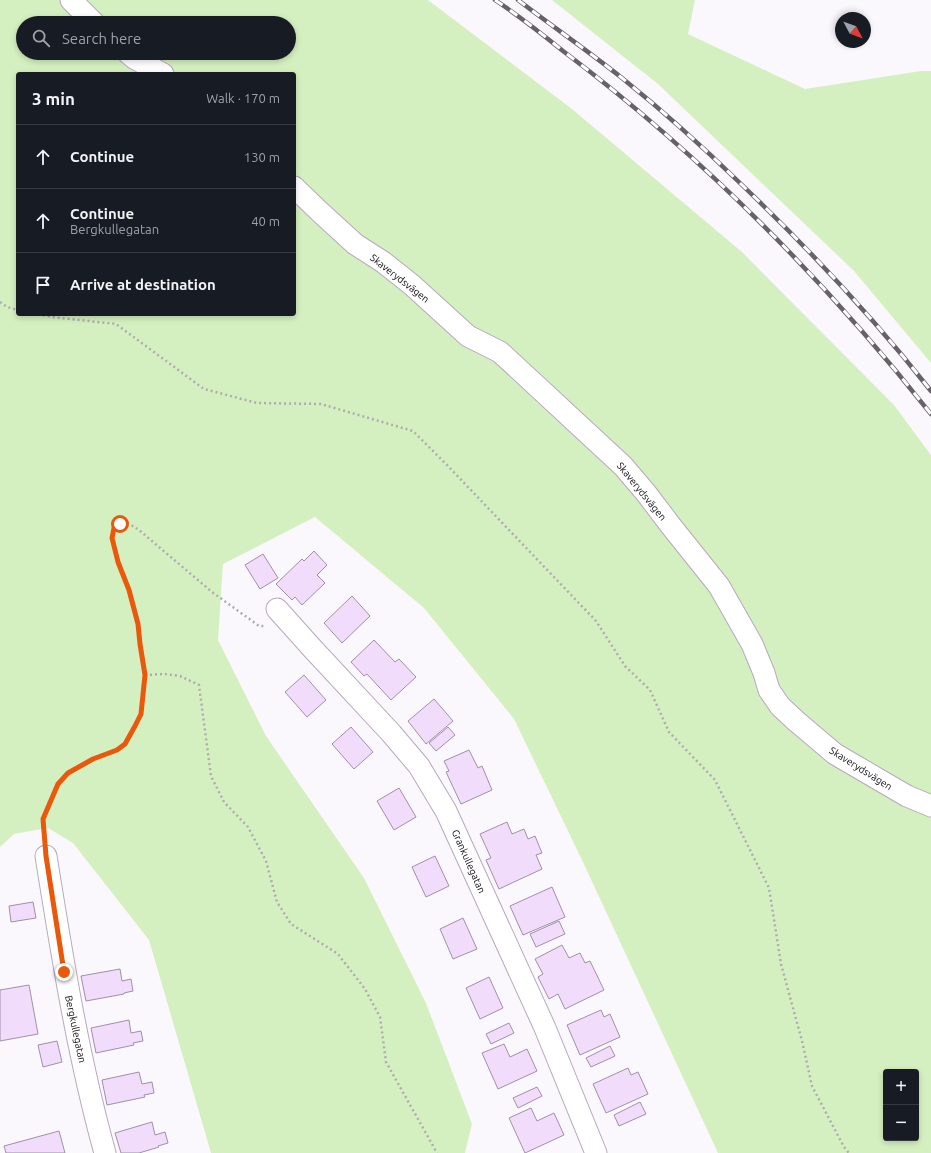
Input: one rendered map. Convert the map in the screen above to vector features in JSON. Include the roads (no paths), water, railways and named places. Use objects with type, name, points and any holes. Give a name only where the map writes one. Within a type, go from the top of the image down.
[{"type":"street","points":[[71,0],[87,16]]},
{"type":"street","points":[[138,60],[159,72]]},
{"type":"street","name":"Skaverydsvägen","points":[[296,189],[355,244],[383,262],[412,285],[468,336],[500,352],[623,466],[719,586],[752,644],[764,673],[769,690],[780,706],[835,754],[907,796],[931,806]]},
{"type":"street","name":"Grankullegatan","points":[[277,609],[391,733],[419,766],[446,810],[545,1028],[596,1153]]},
{"type":"street","name":"Bergkullegatan","points":[[46,856],[64,972],[92,1107],[105,1153]]},
{"type":"railway","points":[[495,0],[513,12],[614,91],[664,132],[712,176],[758,220],[803,267],[890,364],[931,414]]},
{"type":"railway","points":[[518,0],[622,78],[668,116],[727,170],[840,284],[931,391]]}]
